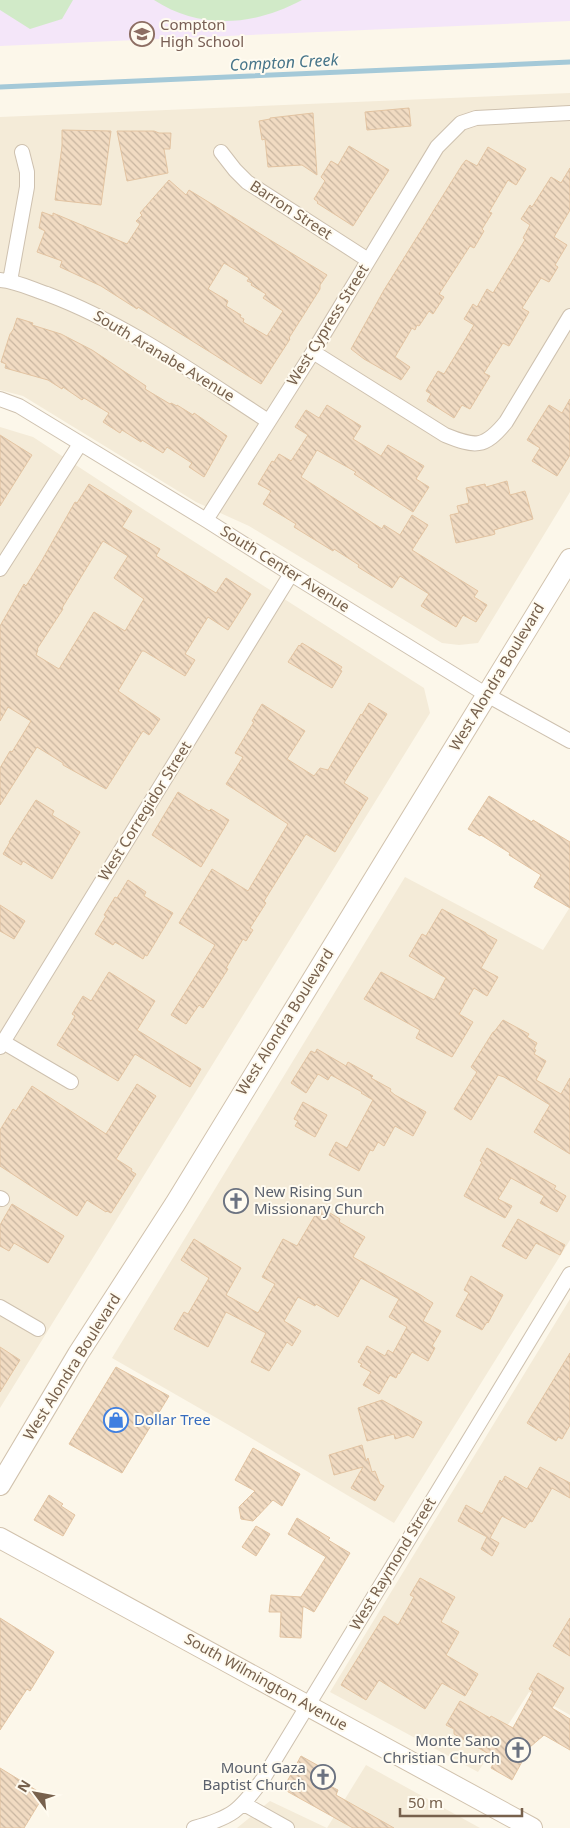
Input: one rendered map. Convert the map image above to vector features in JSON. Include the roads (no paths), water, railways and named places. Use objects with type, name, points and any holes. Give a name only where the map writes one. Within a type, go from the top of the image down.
[{"type":"main road","name":"West Alondra Boulevard","points":[[0,1485],[78,1354],[175,1204],[570,559]]},
{"type":"main road","name":"South Wilmington Avenue","points":[[0,1538],[532,1828]]},
{"type":"street","name":"West Cypress Street","points":[[206,520],[313,352],[437,147],[461,123],[476,118],[570,113]]},
{"type":"street","points":[[5,280],[27,187],[28,172],[22,152]]},
{"type":"street","name":"Barron Street","points":[[221,152],[247,182],[368,260]]},
{"type":"street","name":"South Aranabe Avenue","points":[[5,280],[86,309],[126,330],[268,420]]},
{"type":"street","points":[[313,352],[445,435],[465,443],[481,444],[495,436],[506,422],[570,316]]},
{"type":"street","name":"South Center Avenue","points":[[0,399],[19,406],[487,695],[570,740]]},
{"type":"street","points":[[0,569],[80,444]]},
{"type":"street","name":"West Corregidor Street","points":[[2,1044],[291,574]]},
{"type":"street","points":[[2,1044],[71,1082]]},
{"type":"street","name":"West Raymond Street","points":[[194,1828],[230,1815],[244,1804],[263,1779],[570,1274]]},
{"type":"street","points":[[0,1307],[38,1329]]},
{"type":"street","points":[[244,1804],[287,1828]]},
{"type":"waterway","name":"Compton Creek","points":[[0,87],[570,62]]},
{"type":"place","name":"Compton High School","points":[[142,34]]},
{"type":"place","name":"New Rising Sun Missionary Church","points":[[236,1201]]},
{"type":"place","name":"Dollar Tree","points":[[116,1420]]},
{"type":"place","name":"Monte Sano Christian Church","points":[[518,1750]]},
{"type":"place","name":"Mount Gaza Baptist Church","points":[[323,1777]]}]
